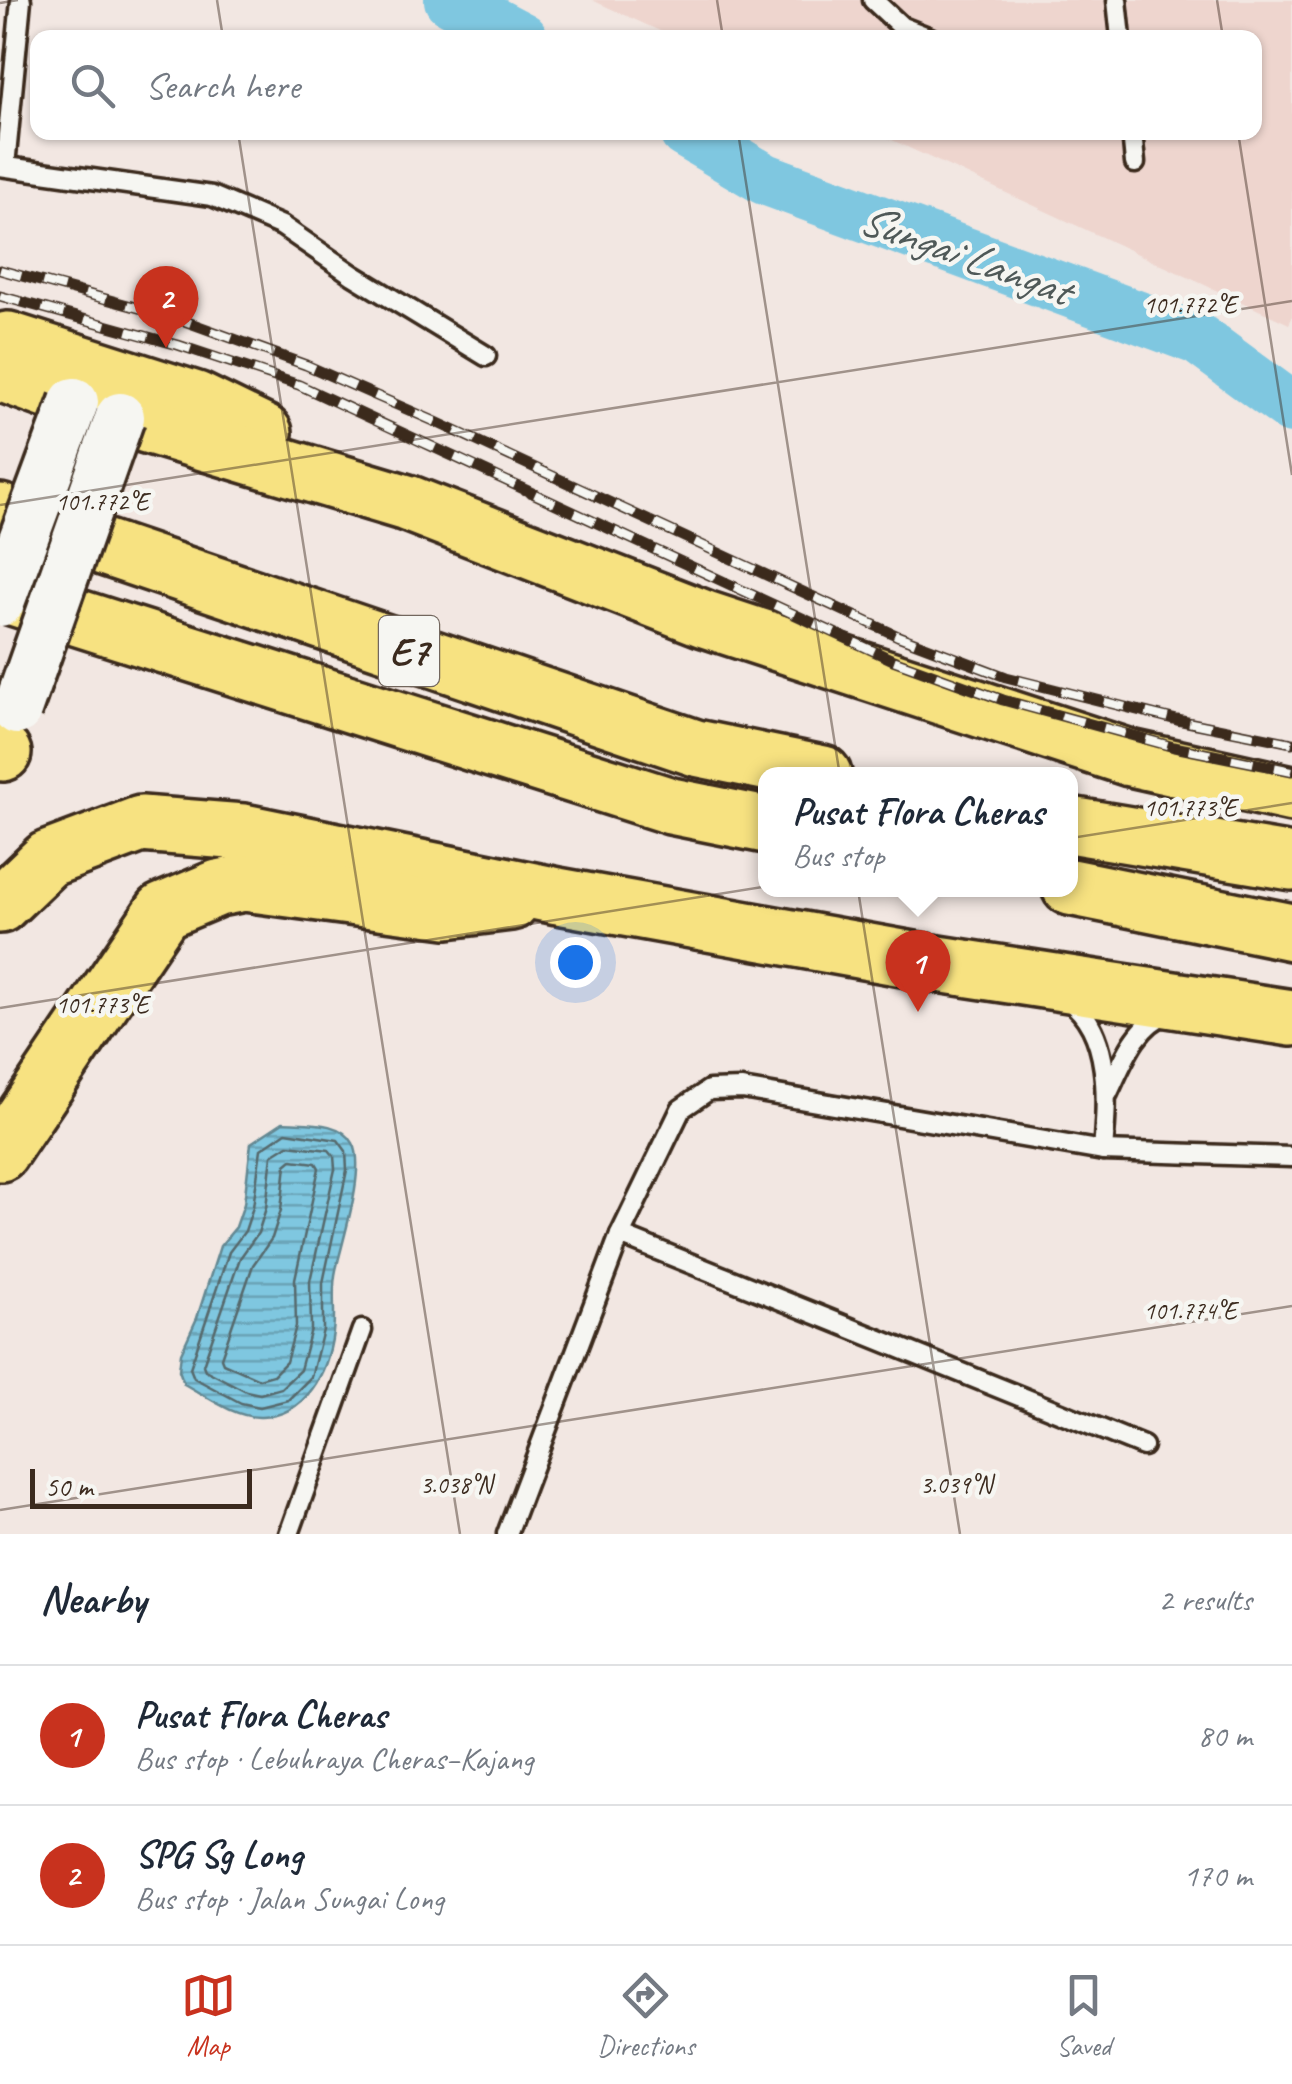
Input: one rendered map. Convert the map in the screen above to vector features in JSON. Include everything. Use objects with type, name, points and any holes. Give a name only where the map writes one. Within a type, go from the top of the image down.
[{"type":"highway","points":[[0,337],[196,400],[407,503]]},
{"type":"highway","points":[[0,373],[97,409],[407,503],[705,620],[1130,758],[1292,794]]},
{"type":"highway","name":"E7","points":[[0,512],[696,748],[789,767]]},
{"type":"highway","name":"E7","points":[[0,593],[671,806],[758,823]]},
{"type":"highway","points":[[705,620],[833,682],[1067,767]]},
{"type":"highway","points":[[1078,770],[1139,788],[1292,822]]},
{"type":"highway","points":[[0,905],[48,859],[140,824],[243,832],[558,896],[925,962],[1292,1018]]},
{"type":"highway","points":[[1078,826],[1292,862]]},
{"type":"highway","points":[[0,1153],[163,911],[218,888],[244,883],[446,910],[558,896]]},
{"type":"highway","points":[[1078,889],[1292,932]]},
{"type":"street","points":[[0,602],[97,409]]},
{"type":"street","points":[[7,739],[97,409]]},
{"type":"lane","points":[[22,0],[2,166],[212,196],[282,226],[486,356]]},
{"type":"lane","points":[[873,0],[910,30]]},
{"type":"lane","points":[[1117,0],[1120,30]]},
{"type":"lane","points":[[1133,140],[1135,163]]},
{"type":"lane","points":[[1039,979],[1078,1006],[1099,1046],[1108,1093],[1103,1151]]},
{"type":"lane","points":[[1108,1093],[1129,1048],[1158,1016],[1201,1003]]},
{"type":"lane","points":[[508,1534],[620,1235],[680,1109],[709,1090],[742,1089],[1103,1151],[1292,1158]]},
{"type":"lane","points":[[620,1235],[1143,1446]]},
{"type":"lane","points":[[289,1534],[362,1330]]},
{"type":"shaded area","points":[[592,0],[1292,0],[1292,318],[1289,324],[892,140],[1262,140],[1262,30],[658,30]]},
{"type":"water","points":[[283,1122],[340,1130],[353,1143],[357,1169],[335,1278],[334,1324],[326,1362],[303,1400],[277,1415],[261,1417],[241,1414],[184,1384],[179,1370],[181,1353],[197,1318],[220,1246],[236,1227],[244,1204],[251,1143]]},
{"type":"waterway","name":"Sungai Langat","points":[[450,0],[507,30]]},
{"type":"waterway","name":"Sungai Langat","points":[[699,140],[765,179],[1198,339],[1292,408]]},
{"type":"railway","points":[[0,270],[179,319],[306,365],[898,636],[1006,677],[1177,720],[1292,743]]},
{"type":"railway","points":[[0,296],[178,345],[299,385],[893,660],[1003,700],[1174,747],[1292,771]]},
{"type":"place","name":"SPG Sg Long","points":[[166,348]]},
{"type":"place","name":"Pusat Flora Cheras","points":[[918,1012]]}]
